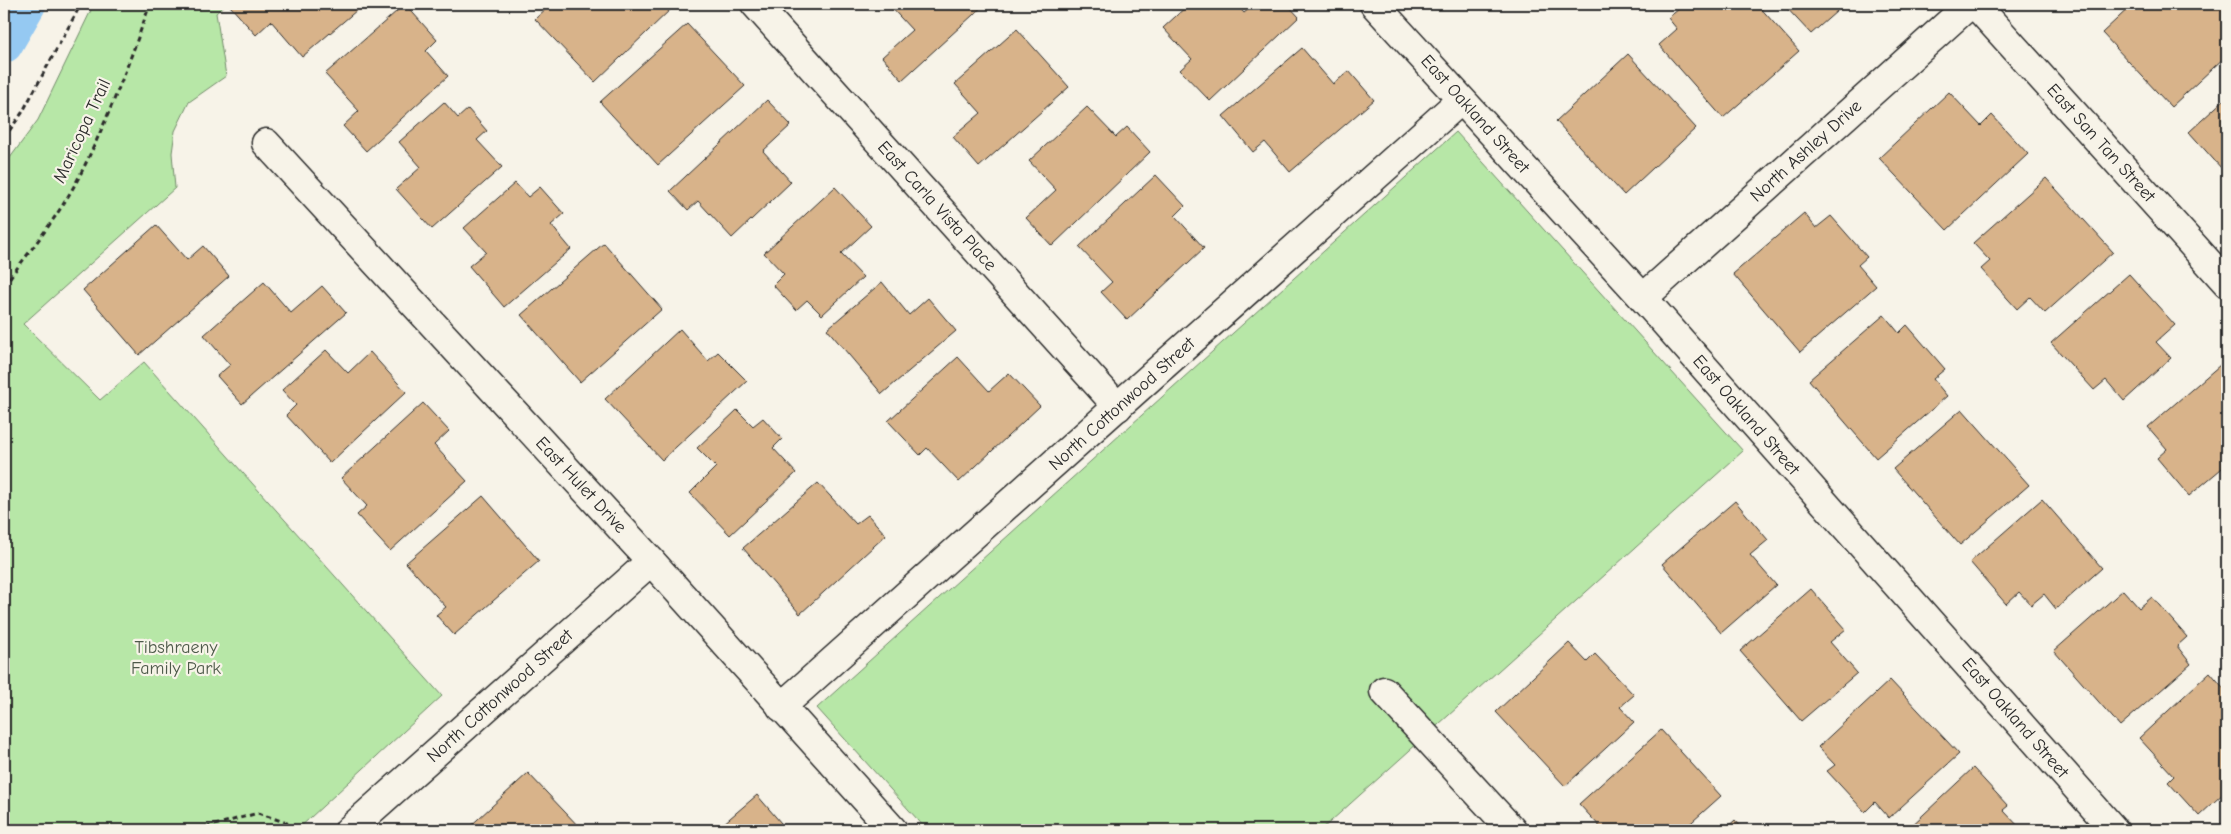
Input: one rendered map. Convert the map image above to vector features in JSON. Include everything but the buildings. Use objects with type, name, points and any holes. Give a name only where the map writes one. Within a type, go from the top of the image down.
[{"type":"street","name":"East Carla Vista Place","points":[[756,4],[1118,407]]},
{"type":"street","name":"East Oakland Street","points":[[1374,4],[1643,298],[2114,830]]},
{"type":"street","name":"North Ashley Drive","points":[[1643,298],[1970,4]]},
{"type":"street","name":"East San Tan Street","points":[[1974,4],[2227,283]]},
{"type":"street","name":"North Cottonwood Street","points":[[781,707],[1461,100]]},
{"type":"street","name":"East Hulet Drive","points":[[266,143],[651,561],[893,830]]},
{"type":"street","name":"North Cottonwood Street","points":[[349,830],[651,561]]},
{"type":"street","points":[[1384,691],[1512,830]]},
{"type":"path","points":[[4,138],[22,113],[81,4]]},
{"type":"path","name":"Maricopa Trail","points":[[4,285],[81,174],[150,4]]},
{"type":"path","points":[[197,830],[258,813],[290,824],[300,830]]},
{"type":"green space","name":"Tibshraeny Family Park","points":[[94,4],[226,4],[216,13],[226,76],[189,102],[175,131],[172,153],[175,188],[23,324],[100,400],[144,362],[442,696],[297,830],[4,830],[4,166],[38,120]]},
{"type":"green space","points":[[1456,132],[1743,451],[1321,830],[927,830],[817,708]]},
{"type":"waterway","points":[[4,44],[27,4]]}]
